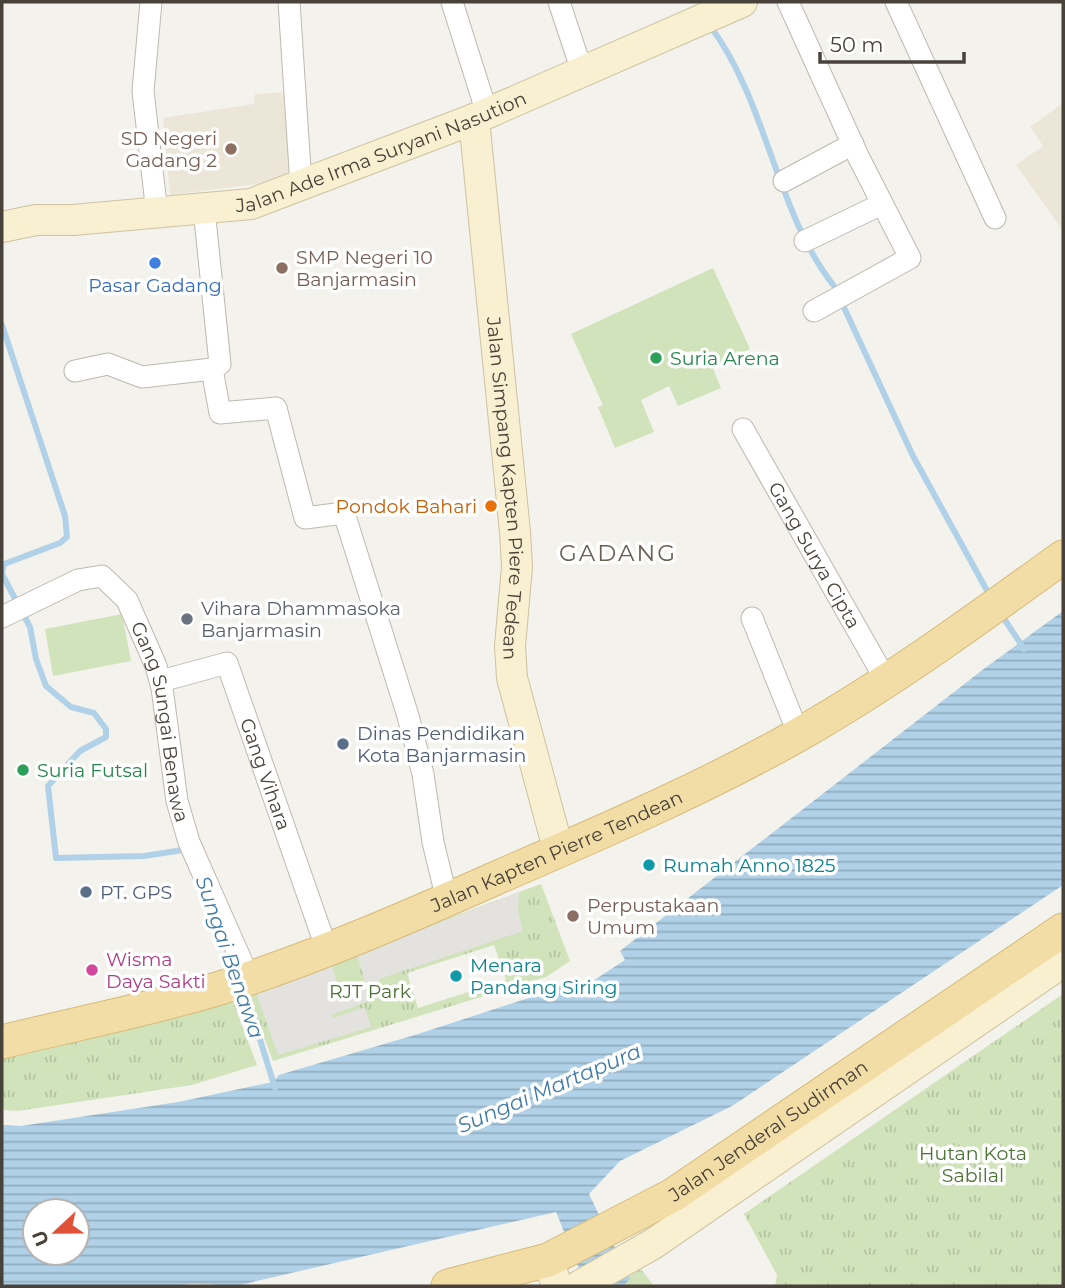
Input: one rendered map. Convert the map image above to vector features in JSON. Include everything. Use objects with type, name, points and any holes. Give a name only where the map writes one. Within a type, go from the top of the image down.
[{"type":"main road","name":"Jalan Kapten Pierre Tendean","points":[[2,1042],[242,980],[327,950],[559,852],[724,775],[799,734],[887,682],[1063,557]]},
{"type":"main road","name":"Jalan Jenderal Sudirman","points":[[448,1286],[556,1267],[728,1159],[1063,930]]},
{"type":"street","points":[[151,2],[143,92],[157,213]]},
{"type":"street","points":[[289,2],[301,185]]},
{"type":"street","points":[[452,2],[480,116]]},
{"type":"street","points":[[559,2],[582,71]]},
{"type":"street","points":[[788,2],[853,144],[910,259],[814,311]]},
{"type":"street","points":[[896,2],[995,218]]},
{"type":"street","name":"Jalan Ade Irma Suryani Nasution","points":[[2,227],[15,222],[36,220],[74,220],[251,204],[480,116],[728,5]]},
{"type":"street","name":"Jalan Simpang Kapten Piere Tedean","points":[[480,116],[515,532],[517,568],[510,646],[512,678],[559,852]]},
{"type":"street","points":[[784,181],[853,144]]},
{"type":"street","points":[[805,241],[882,204]]},
{"type":"street","points":[[75,371],[108,364],[142,377],[212,369],[220,364],[204,209]]},
{"type":"street","points":[[212,369],[220,413],[276,408],[304,518],[344,513],[408,716],[423,774],[433,842],[447,900]]},
{"type":"street","name":"Gang Surya Cipta","points":[[743,429],[887,682]]},
{"type":"street","name":"Gang Sungai Benawa","points":[[13,611],[78,580],[102,576],[127,600],[161,681],[177,801],[186,832],[242,980]]},
{"type":"street","points":[[752,618],[799,734]]},
{"type":"street","name":"Gang Vihara","points":[[161,681],[227,663],[327,950]]},
{"type":"street","name":"Jalan Jenderal Sudirman","points":[[579,1286],[631,1257],[1063,962]]},
{"type":"shaded area","name":"SD Negeri Gadang 2","points":[[291,92],[297,179],[170,195],[163,118],[254,104],[255,94]]},
{"type":"shaded area","points":[[1063,103],[1063,231],[1016,165],[1043,146],[1030,127]]},
{"type":"shaded area","points":[[519,892],[518,911],[523,931],[379,979],[383,996],[331,1015],[333,1018],[365,1007],[371,1027],[278,1055],[255,989],[331,963],[341,995],[366,986],[357,954]]},
{"type":"green space","name":"Suria Arena","points":[[713,268],[750,349],[712,366],[721,388],[678,406],[669,386],[641,400],[654,432],[615,448],[598,407],[603,405],[571,334]]},
{"type":"green space","points":[[122,614],[131,661],[53,676],[45,629]]},
{"type":"green space","name":"RJT Park","points":[[541,884],[570,961],[546,977],[273,1061],[247,992]],"holes":[[[494,945],[506,980],[418,1008],[407,973]]]},
{"type":"green space","name":"Hutan Kota Sabilal","points":[[1063,994],[1063,1286],[775,1286],[777,1275],[744,1214]]},
{"type":"green space","points":[[233,1001],[257,1065],[192,1085],[17,1111],[2,1110],[2,1058]]},
{"type":"green space","points":[[641,1269],[654,1286],[608,1286]]},
{"type":"water","name":"Sungai Martapura","points":[[1063,611],[1063,885],[732,1106],[620,1161],[589,1194],[630,1279],[623,1286],[586,1286],[556,1212],[235,1286],[2,1286],[2,1125],[21,1126],[178,1102],[273,1082],[279,1075],[550,991],[575,978],[582,988],[625,960],[620,951],[985,668]]},
{"type":"waterway","points":[[710,26],[745,88],[798,225],[814,257],[834,286],[913,456],[990,596]]},
{"type":"waterway","name":"Sungai Benawa","points":[[2,325],[65,516],[67,537],[60,543],[4,564],[2,573]]},
{"type":"waterway","name":"Sungai Benawa","points":[[2,574],[30,627],[36,659],[46,686],[71,707],[94,713],[106,729],[106,737],[80,751],[48,786],[56,858],[144,856],[183,850],[187,854]]},
{"type":"waterway","points":[[1001,614],[1024,649]]},
{"type":"waterway","name":"Sungai Benawa","points":[[245,991],[275,1088]]},
{"type":"place","name":"SD Negeri Gadang 2","points":[[231,149]]},
{"type":"place","name":"Pasar Gadang","points":[[155,263]]},
{"type":"place","name":"SMP Negeri 10 Banjarmasin","points":[[282,268]]},
{"type":"place","name":"Suria Arena","points":[[656,358]]},
{"type":"place","name":"Pondok Bahari","points":[[491,506]]},
{"type":"place","name":"Vihara Dhammasoka Banjarmasin","points":[[187,619]]},
{"type":"place","name":"Dinas Pendidikan Kota Banjarmasin","points":[[343,744]]},
{"type":"place","name":"Suria Futsal","points":[[23,770]]},
{"type":"place","name":"Rumah Anno 1825","points":[[649,865]]},
{"type":"place","name":"PT. GPS","points":[[86,892]]},
{"type":"place","name":"Perpustakaan Umum","points":[[573,916]]},
{"type":"place","name":"Wisma Daya Sakti","points":[[92,970]]},
{"type":"place","name":"Menara Pandang Siring","points":[[456,976]]},
{"type":"district","name":"GADANG","points":[[618,553]]}]
